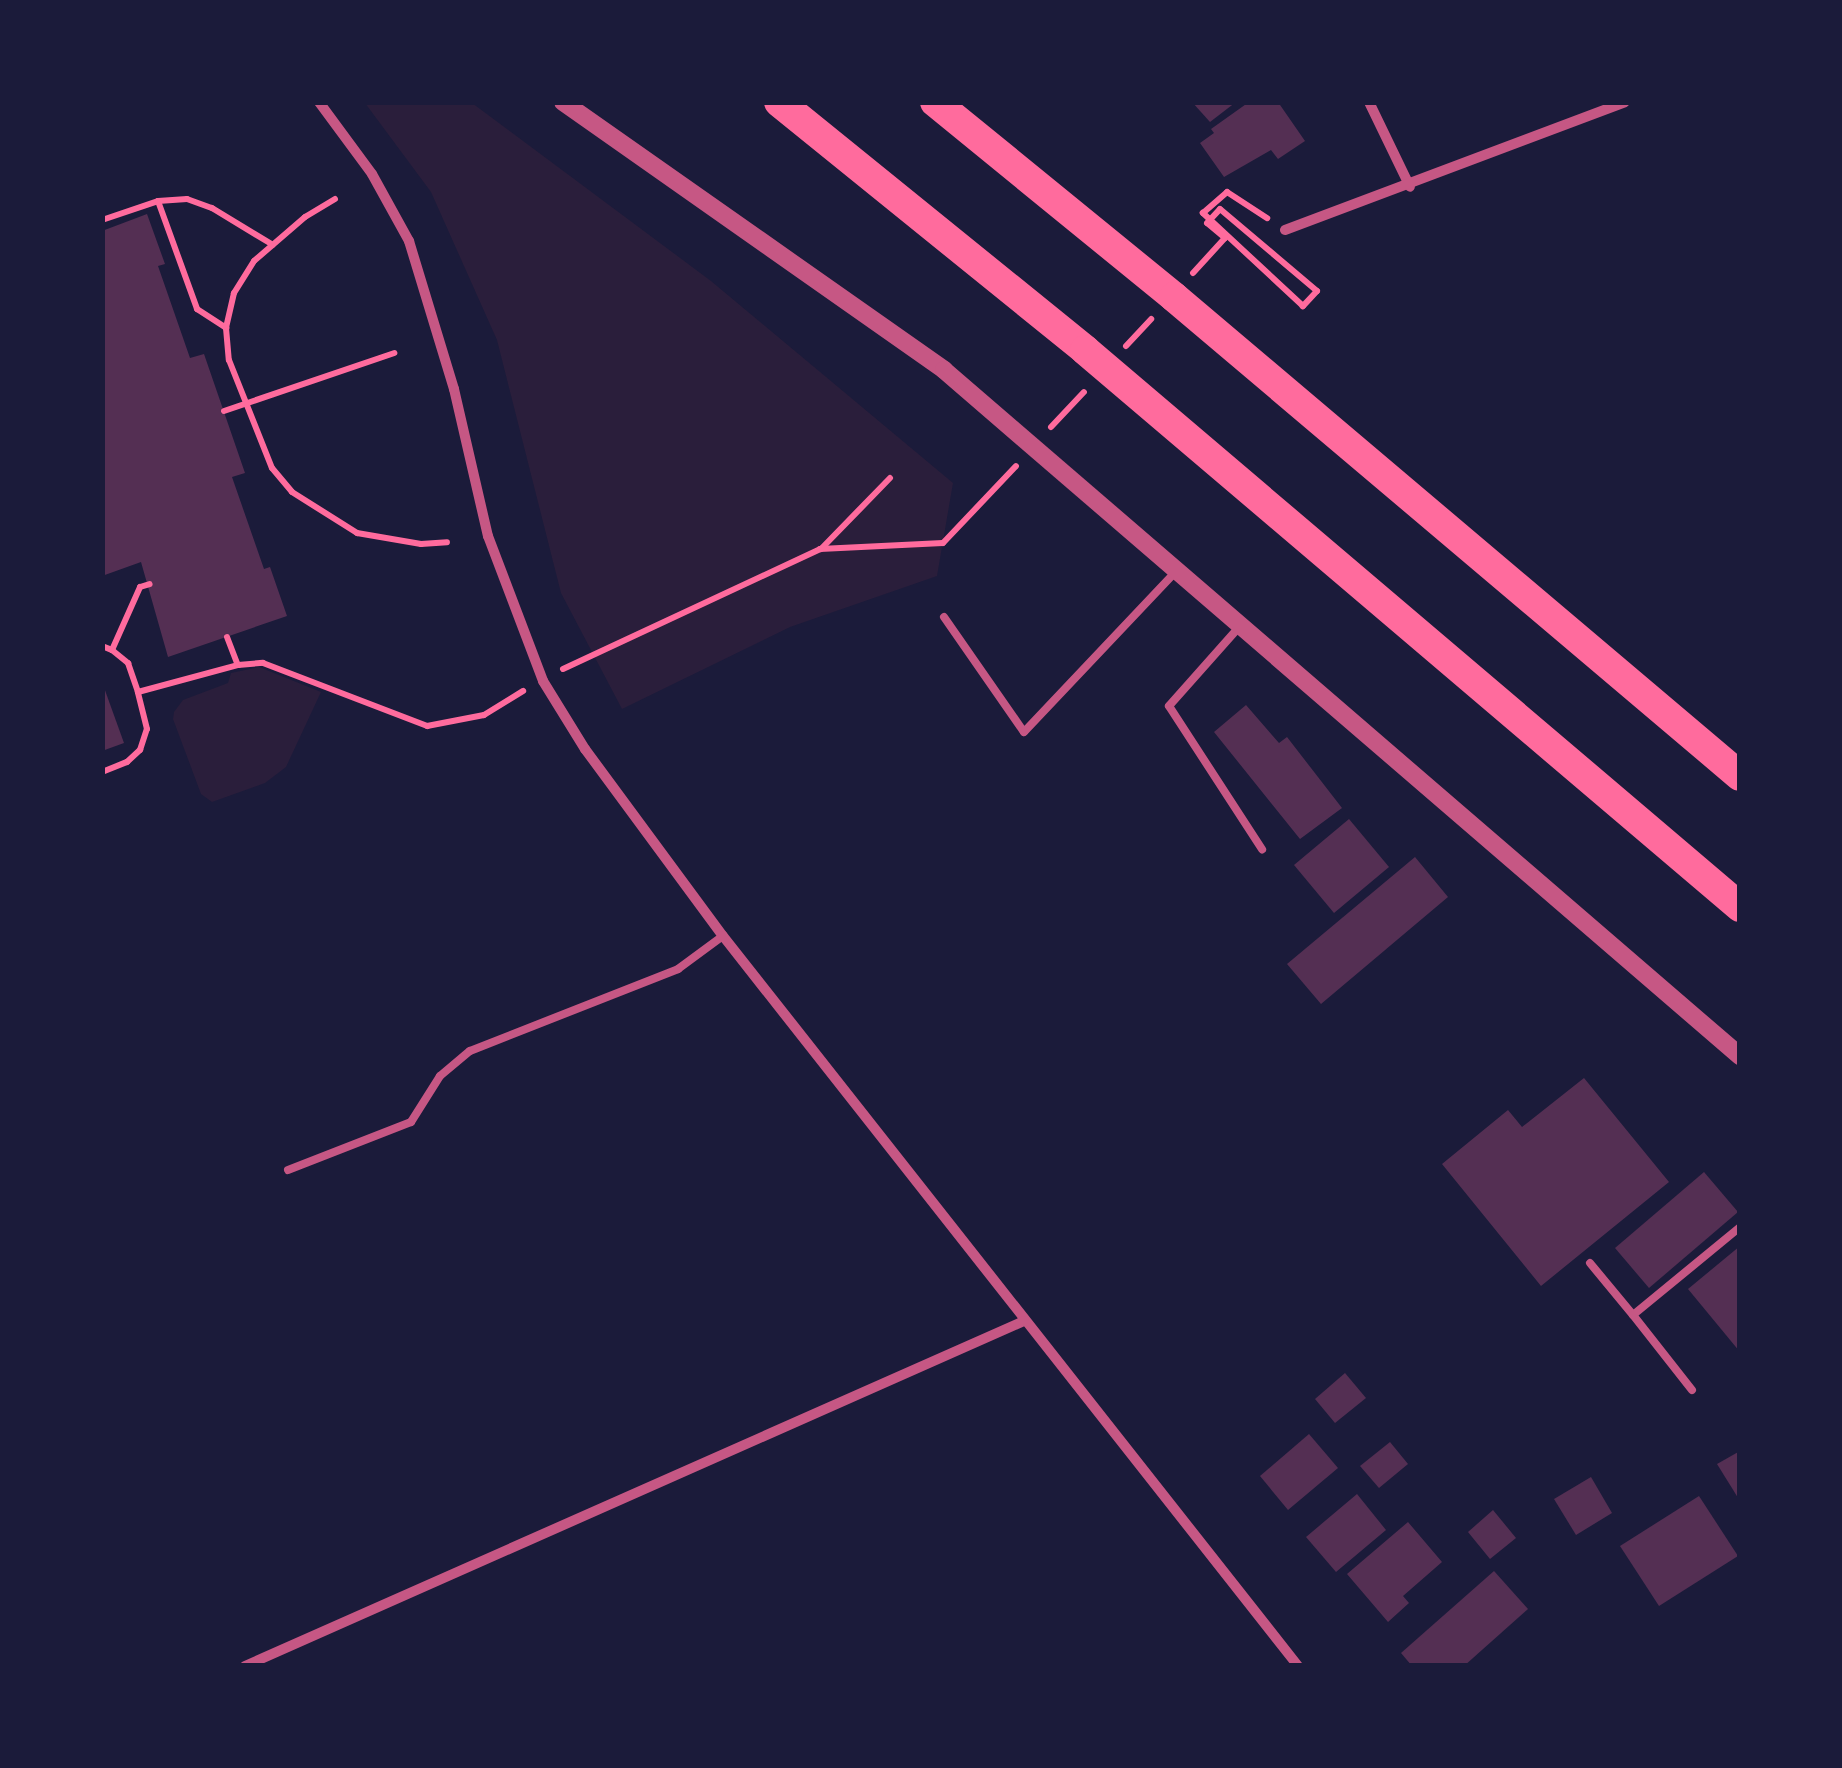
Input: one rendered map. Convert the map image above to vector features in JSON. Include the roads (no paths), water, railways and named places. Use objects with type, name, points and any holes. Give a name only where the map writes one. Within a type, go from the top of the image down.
[{"type":"highway","points":[[779,102],[1085,350],[1740,907]]},
{"type":"highway","points":[[935,102],[1190,310],[1740,776]]},
{"type":"street","points":[[319,102],[372,174],[408,241],[454,389],[488,536],[542,681],[585,748],[723,936],[1298,1666]]},
{"type":"street","points":[[563,102],[944,370],[1740,1056]]},
{"type":"street","points":[[1369,102],[1410,186]]},
{"type":"street","points":[[1285,230],[1626,102]]},
{"type":"street","points":[[245,1666],[1024,1320]]},
{"type":"lane","points":[[944,618],[1024,732],[1176,571]]},
{"type":"lane","points":[[1240,626],[1170,706],[1262,849]]},
{"type":"lane","points":[[288,1170],[411,1122],[440,1076],[470,1051],[678,969],[723,936]]},
{"type":"lane","points":[[1633,1316],[1740,1228]]},
{"type":"lane","points":[[1590,1263],[1692,1390]]}]
